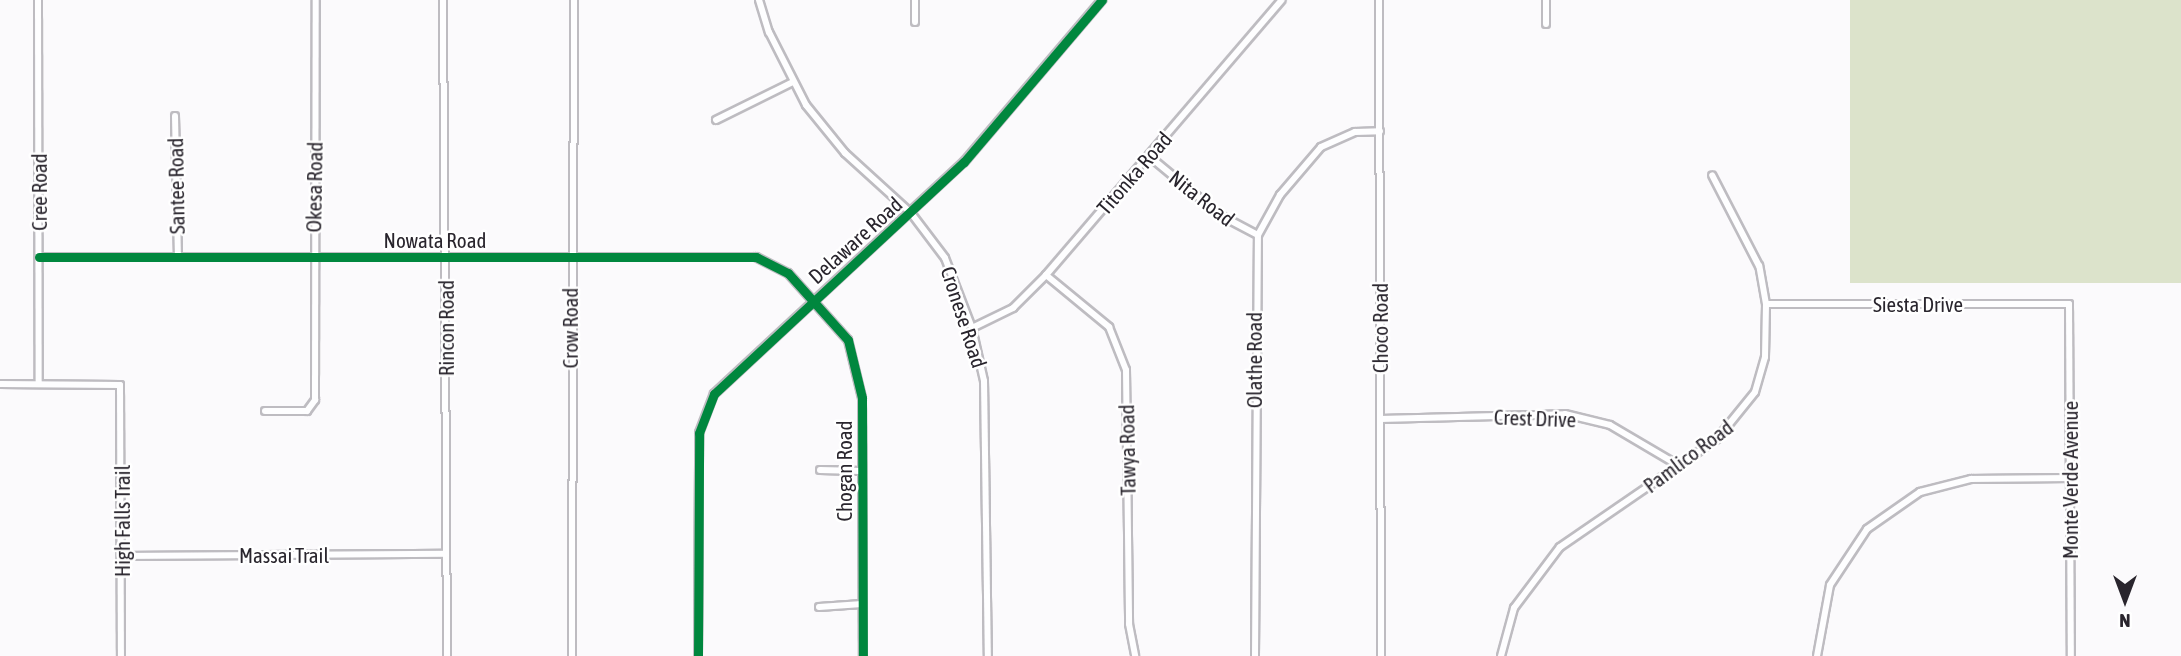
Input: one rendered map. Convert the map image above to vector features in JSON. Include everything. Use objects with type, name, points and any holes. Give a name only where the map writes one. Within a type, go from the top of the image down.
[{"type":"street","name":"Cree Road","points":[[38,0],[38,384]]},
{"type":"street","name":"Okesa Road","points":[[265,411],[313,409],[316,0]]},
{"type":"street","name":"Rincon Road","points":[[443,0],[447,656]]},
{"type":"street","name":"Crow Road","points":[[572,656],[570,258],[574,0]]},
{"type":"street","name":"Cronese Road","points":[[759,0],[793,82],[845,153],[911,213],[945,258],[972,328],[984,381],[988,656]]},
{"type":"street","points":[[915,0],[915,22]]},
{"type":"street","name":"Delaware Road","points":[[698,656],[699,432],[714,394],[964,162],[1102,0]]},
{"type":"street","name":"Titonka Road","points":[[972,328],[1013,308],[1046,275],[1282,0]]},
{"type":"street","name":"Choco Road","points":[[1379,0],[1381,656]]},
{"type":"street","points":[[1546,0],[1546,23]]},
{"type":"street","points":[[716,120],[793,82]]},
{"type":"street","name":"Santee Road","points":[[175,116],[178,257]]},
{"type":"street","name":"Olathe Road","points":[[1255,656],[1258,235],[1280,195],[1321,147],[1355,132],[1380,131]]},
{"type":"street","name":"Nita Road","points":[[1149,156],[1220,215],[1258,235]]},
{"type":"street","name":"Pamlico Road","points":[[1501,656],[1514,608],[1560,547],[1717,439],[1755,392],[1765,357],[1766,304],[1759,266],[1712,175]]},
{"type":"street","name":"Nowata Road","points":[[39,257],[756,257],[788,273],[816,299]]},
{"type":"street","name":"Tawya Road","points":[[1046,275],[1109,327],[1126,370],[1129,624],[1135,656]]},
{"type":"street","name":"Chogan Road","points":[[816,299],[848,340],[862,398],[863,656]]},
{"type":"street","name":"Siesta Drive","points":[[1766,304],[2069,304]]},
{"type":"street","name":"Monte Verde Avenue","points":[[2069,304],[2071,656]]},
{"type":"street","points":[[0,384],[38,384]]},
{"type":"street","name":"High Falls Trail","points":[[38,384],[120,385],[123,556],[121,656]]},
{"type":"street","name":"Crest Drive","points":[[1380,419],[1564,414],[1610,425],[1678,465]]},
{"type":"street","points":[[820,470],[861,471]]},
{"type":"street","points":[[1817,656],[1830,585],[1867,529],[1920,492],[1971,479],[2069,478]]},
{"type":"street","name":"Massai Trail","points":[[123,556],[446,554]]},
{"type":"street","points":[[820,607],[862,604]]},
{"type":"green space","points":[[1850,0],[2181,0],[2181,283],[1850,283]]},
{"type":"cycle path","points":[[698,656],[699,433],[714,394],[964,162],[1102,0]]},
{"type":"cycle path","points":[[39,257],[756,257],[788,273],[848,340],[862,398],[863,656]]}]
